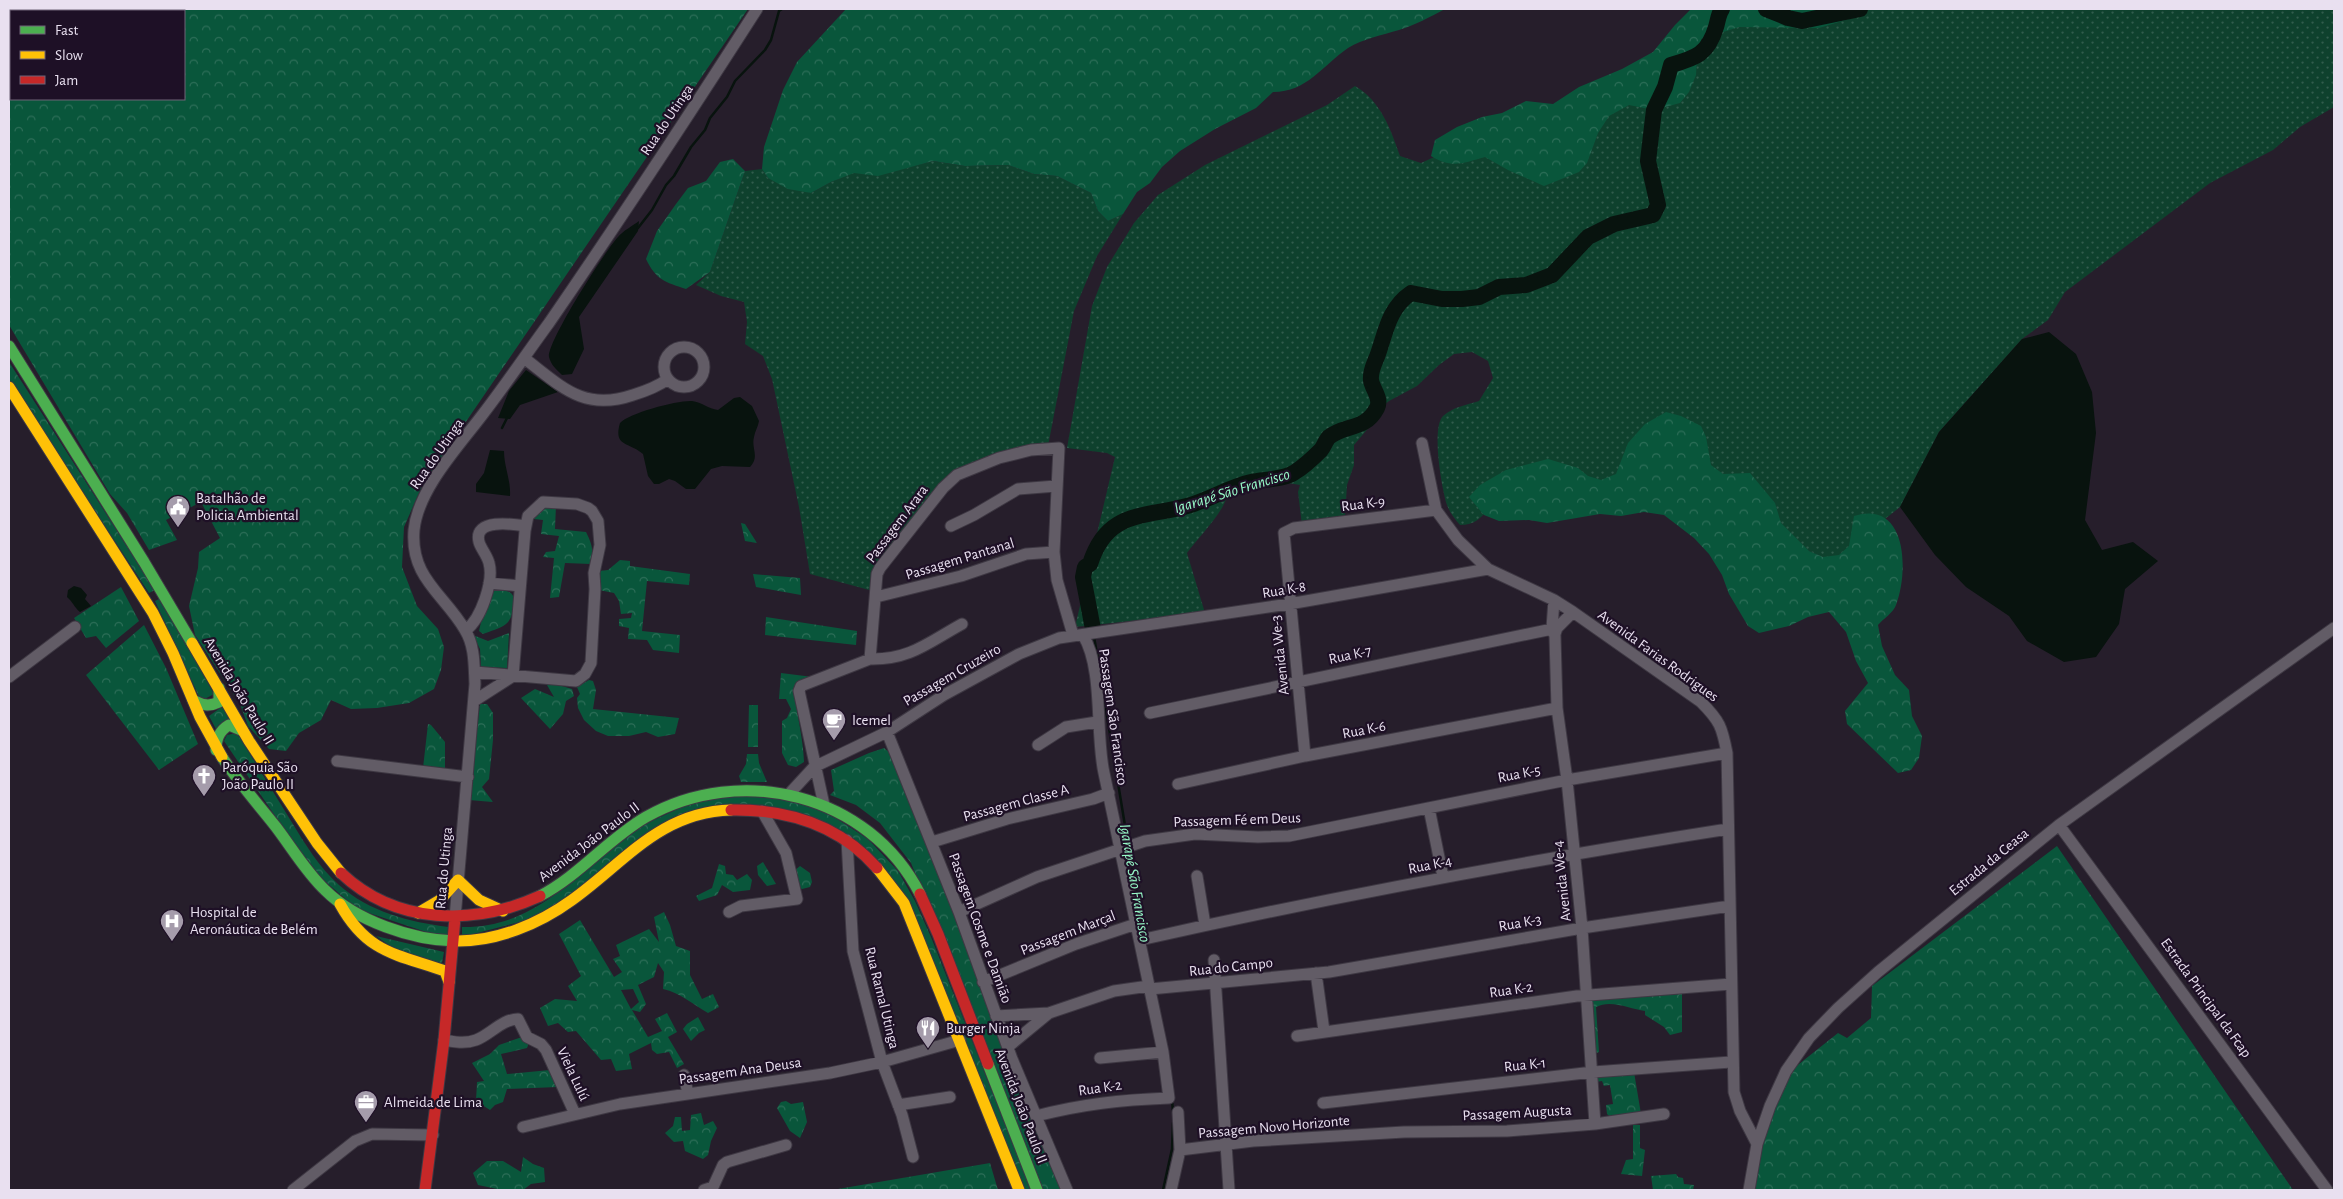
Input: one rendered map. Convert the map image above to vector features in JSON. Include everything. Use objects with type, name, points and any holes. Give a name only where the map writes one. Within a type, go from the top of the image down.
[{"type":"main road","name":"Avenida João Paulo II","points":[[9,346],[162,591],[243,731],[336,870],[377,899],[418,913],[455,918],[477,917],[529,902],[561,884],[627,829],[673,803],[723,790],[753,790],[790,793],[824,805],[858,823],[878,840],[901,862],[917,887],[940,937],[1037,1190]]},
{"type":"main road","points":[[9,387],[158,622],[216,750],[314,879],[340,904],[361,915],[409,934],[452,942],[484,938],[510,931],[556,912],[644,840],[678,820],[714,811],[762,811],[782,813],[811,820],[846,840],[881,870],[904,903],[1019,1190]]},
{"type":"main road","points":[[193,700],[204,706],[213,706],[218,702],[219,688]]},
{"type":"main road","points":[[216,750],[216,739],[224,728],[229,725],[237,726],[243,731]]},
{"type":"main road","points":[[418,913],[446,896],[458,880],[479,900],[503,911]]},
{"type":"main road","points":[[340,904],[348,922],[369,941],[400,957],[444,971],[449,982]]},
{"type":"main road","name":"Rua do Utinga","points":[[425,1190],[444,1040],[455,918]]},
{"type":"main road","points":[[435,967],[447,964],[450,960]]},
{"type":"street","name":"Rua do Utinga","points":[[455,918],[474,701],[474,654],[466,630],[428,584],[418,564],[414,544],[416,517],[436,477],[524,358],[667,147],[757,9]]},
{"type":"street","points":[[524,358],[566,391],[575,396],[595,400],[624,398],[650,389],[668,379]]},
{"type":"street","name":"Avenida Farias Rodrigues","points":[[1422,443],[1436,510],[1458,540],[1488,569],[1554,600],[1573,612],[1701,702],[1713,714],[1722,728],[1727,753],[1732,1062],[1736,1099],[1740,1112],[1757,1144]]},
{"type":"street","name":"Passagem São Francisco","points":[[1059,448],[1054,552],[1057,580],[1086,634],[1095,676],[1097,722],[1104,773],[1126,849],[1136,924],[1143,939],[1163,1052],[1169,1098]]},
{"type":"street","name":"Passagem Arara","points":[[870,659],[877,574],[950,481],[968,470],[998,458],[1031,450],[1059,448]]},
{"type":"street","points":[[951,526],[1018,489],[1056,486]]},
{"type":"street","points":[[475,672],[513,676],[576,681],[585,674],[592,652],[594,572],[600,545],[600,530],[595,516],[588,508],[577,504],[542,502],[528,516],[513,676]]},
{"type":"street","name":"Rua K-9","points":[[1294,528],[1436,510]]},
{"type":"street","points":[[466,630],[472,626],[489,583],[489,562],[478,539],[482,528],[506,524],[526,526]]},
{"type":"street","name":"Avenida We-3","points":[[1294,528],[1286,530],[1283,537],[1305,756]]},
{"type":"street","name":"Passagem Pantanal","points":[[876,597],[961,576],[1026,554],[1054,552]]},
{"type":"street","name":"Rua K-8","points":[[1086,634],[1289,604],[1488,569]]},
{"type":"street","points":[[489,583],[520,586]]},
{"type":"street","name":"Avenida We-4","points":[[1554,600],[1557,708],[1567,780],[1582,928],[1595,1124]]},
{"type":"street","points":[[1555,631],[1573,612]]},
{"type":"street","points":[[824,805],[799,695],[801,686],[870,659],[886,659],[915,652],[962,624]]},
{"type":"street","points":[[9,676],[75,628]]},
{"type":"street","name":"Estrada da Ceasa","points":[[1749,1190],[1757,1144],[1770,1106],[1786,1071],[1809,1038],[1878,972],[2059,825],[2334,628]]},
{"type":"street","name":"Rua K-7","points":[[1150,713],[1555,631]]},
{"type":"street","name":"Passagem Cruzeiro","points":[[814,767],[887,732],[944,695],[1019,654],[1043,644],[1086,634]]},
{"type":"street","points":[[474,701],[513,676]]},
{"type":"street","name":"Rua K-6","points":[[1178,784],[1305,756],[1557,708]]},
{"type":"street","points":[[1038,745],[1066,727],[1097,722]]},
{"type":"street","name":"Passagem Cosme e Damião","points":[[887,732],[959,912],[996,1016],[1068,1190]]},
{"type":"street","name":"Rua K-5","points":[[1319,830],[1567,780],[1727,753]]},
{"type":"street","points":[[337,761],[468,777]]},
{"type":"street","points":[[790,793],[814,767]]},
{"type":"street","name":"Passagem Classe A","points":[[932,842],[1007,819],[1093,799],[1109,793]]},
{"type":"street","points":[[1429,808],[1444,877]]},
{"type":"street","points":[[729,912],[741,906],[797,899],[786,853],[762,811]]},
{"type":"street","name":"Estrada Principal da Fcap","points":[[2059,825],[2327,1190]]},
{"type":"street","name":"Rua K-4","points":[[1143,939],[1444,877],[1574,853],[1728,829]]},
{"type":"street","name":"Passagem Fé em Deus","points":[[959,912],[1037,878],[1145,841],[1195,834],[1258,837],[1289,836],[1319,830]]},
{"type":"street","name":"Rua Ramal Utinga","points":[[846,840],[853,951],[882,1062],[898,1105],[913,1157]]},
{"type":"street","points":[[1197,876],[1205,925]]},
{"type":"street","name":"Rua K-3","points":[[1316,974],[1582,928],[1730,906]]},
{"type":"street","name":"Passagem Marçal","points":[[983,982],[1076,944],[1136,924]]},
{"type":"street","points":[[1214,960],[1228,1190]]},
{"type":"street","points":[[1316,974],[1324,1031]]},
{"type":"street","name":"Rua do Campo","points":[[996,1016],[1049,1014],[1114,991],[1216,984],[1316,974]]},
{"type":"street","name":"Rua K-2","points":[[1297,1036],[1587,995],[1731,984]]},
{"type":"street","name":"Rua do Campo","points":[[1009,1046],[1049,1014]]},
{"type":"street","name":"Viela Lulú","points":[[444,1040],[470,1042],[498,1026],[518,1019],[527,1037],[541,1044],[546,1050],[575,1114]]},
{"type":"street","name":"Passagem Ana Deusa","points":[[523,1127],[620,1104],[830,1073],[882,1062],[960,1040]]},
{"type":"street","points":[[1100,1058],[1163,1052]]},
{"type":"street","name":"Rua K-1","points":[[1323,1103],[1592,1072],[1732,1062]]},
{"type":"street","points":[[684,1074],[688,1094]]},
{"type":"street","points":[[898,1105],[950,1097]]},
{"type":"street","name":"Rua K-2","points":[[1036,1116],[1072,1107],[1117,1100],[1169,1098]]},
{"type":"street","points":[[1170,1190],[1180,1150],[1178,1112]]},
{"type":"street","name":"Passagem Augusta","points":[[1370,1134],[1507,1131],[1595,1124],[1664,1114]]},
{"type":"street","points":[[293,1190],[355,1141],[363,1137],[372,1134],[433,1135]]},
{"type":"street","name":"Passagem Novo Horizonte","points":[[1180,1150],[1225,1146],[1253,1141],[1370,1134]]},
{"type":"street","points":[[704,1190],[712,1187],[723,1165],[727,1162],[786,1145]]},
{"type":"green space","points":[[9,9],[748,9],[422,486],[404,527],[402,567],[417,606],[438,629],[444,647],[441,670],[434,689],[409,703],[377,708],[351,709],[331,700],[321,720],[299,733],[286,751],[269,749],[248,726],[240,704],[195,635],[189,606],[198,568],[199,552],[220,538],[201,502],[166,520],[177,540],[149,550],[127,513],[110,494],[9,325]]},
{"type":"green space","points":[[846,9],[1445,9],[1411,26],[1354,45],[1305,83],[1285,91],[1273,92],[1256,108],[1215,129],[1180,151],[1162,167],[1150,183],[1137,192],[1123,214],[1108,221],[1098,211],[1091,193],[1057,176],[1034,174],[1008,165],[965,166],[933,161],[878,176],[854,173],[831,182],[811,193],[788,189],[768,178],[762,169],[764,147],[783,90],[797,62]]},
{"type":"green space","points":[[1691,9],[1864,9],[1859,16],[1819,28],[1739,27],[1701,39],[1701,54],[1697,56],[1696,75],[1689,92],[1680,103],[1654,110],[1629,105],[1609,116],[1598,133],[1587,163],[1579,172],[1544,186],[1508,170],[1485,157],[1464,163],[1452,164],[1431,156],[1435,140],[1457,127],[1482,117],[1502,113],[1526,101],[1553,104],[1579,87],[1622,69],[1653,52]]},
{"type":"green space","points":[[1718,9],[2334,9],[2334,107],[2300,127],[2273,150],[2210,183],[2065,292],[2048,320],[2022,339],[1939,432],[1900,507],[1885,519],[1870,578],[1736,519],[1495,499],[1477,521],[1460,525],[1449,511],[1445,497],[1440,473],[1438,433],[1443,416],[1455,408],[1479,401],[1493,378],[1488,361],[1472,352],[1454,354],[1417,386],[1389,401],[1379,409],[1376,419],[1354,445],[1354,465],[1347,485],[1345,516],[1302,525],[1298,492],[1300,485],[1264,481],[1248,483],[1228,489],[1224,505],[1219,513],[1187,553],[1205,613],[1075,627],[1115,457],[1107,453],[1067,448],[1092,306],[1107,267],[1134,223],[1158,195],[1205,165],[1327,105],[1355,86],[1372,100],[1384,117],[1400,156],[1421,163],[1454,148],[1569,117]]},
{"type":"green space","points":[[733,159],[745,171],[710,272],[686,289],[662,279],[654,272],[646,259],[657,231],[688,188],[706,181],[720,162]]},
{"type":"green space","points":[[933,161],[965,166],[1008,165],[1034,174],[1057,176],[1091,193],[1098,211],[1108,221],[1123,214],[1097,256],[1074,311],[1048,446],[966,470],[879,565],[873,591],[810,574],[799,507],[772,379],[763,356],[745,344],[747,322],[744,302],[721,296],[696,285],[710,272],[745,171],[762,169],[768,178],[811,193],[854,172],[878,175]]},
{"type":"green space","points":[[9,362],[155,590],[149,593],[9,380]]},
{"type":"green space","points":[[1666,412],[1681,416],[1701,426],[1706,437],[1711,465],[1723,474],[1750,473],[1775,503],[1781,523],[1809,551],[1823,557],[1839,555],[1849,546],[1854,516],[1872,514],[1885,518],[1894,528],[1900,541],[1902,557],[1900,591],[1895,608],[1878,625],[1882,646],[1895,675],[1909,690],[1912,716],[1922,736],[1919,758],[1911,770],[1898,773],[1847,724],[1845,711],[1868,683],[1856,661],[1846,632],[1829,612],[1808,617],[1789,626],[1759,633],[1748,626],[1709,554],[1694,538],[1664,515],[1644,512],[1621,516],[1600,514],[1547,523],[1529,520],[1499,521],[1484,515],[1469,497],[1480,485],[1506,470],[1548,459],[1578,468],[1588,476],[1601,480],[1616,474],[1628,443],[1645,424]]},
{"type":"green space","points":[[556,505],[555,529],[586,532],[591,544],[592,555],[591,564],[565,563],[559,597],[550,598],[554,558],[543,557],[546,552],[555,551],[559,536],[541,534],[543,520],[534,519],[534,513],[541,506]]},
{"type":"green space","points":[[741,523],[745,524],[757,543],[745,541]]},
{"type":"green space","points":[[620,560],[630,561],[630,566],[690,574],[689,585],[647,581],[642,631],[680,635],[679,653],[653,650],[647,640],[628,639],[629,628],[619,626],[619,619],[631,618],[632,613],[621,614],[619,601],[614,593],[599,590],[599,571],[608,570]]},
{"type":"green space","points":[[753,574],[800,578],[801,595],[756,587]]},
{"type":"green space","points":[[121,587],[139,621],[106,648],[96,636],[86,638],[74,618]]},
{"type":"green space","points":[[493,589],[507,591],[512,594],[514,608],[506,624],[483,634],[479,631],[484,609]]},
{"type":"green space","points":[[161,598],[214,694],[201,701],[155,601]]},
{"type":"green space","points":[[766,617],[857,631],[856,645],[765,635]]},
{"type":"green space","points":[[144,625],[166,668],[198,744],[159,770],[86,675]]},
{"type":"green space","points":[[509,633],[507,668],[481,667],[480,649],[473,635],[488,641]]},
{"type":"green space","points":[[781,673],[813,677],[794,691],[804,762],[796,767],[788,765],[782,753],[782,721],[787,718],[791,709],[786,699],[779,699]]},
{"type":"green space","points":[[589,680],[593,681],[596,690],[593,709],[679,718],[675,734],[658,737],[646,732],[629,736],[608,736],[596,731],[584,720],[578,708],[577,698],[580,694],[577,687]]},
{"type":"green space","points":[[555,684],[572,689],[574,696],[566,701],[563,714],[550,729],[521,698],[535,689],[554,697],[547,685]]},
{"type":"green space","points":[[480,704],[487,704],[493,713],[493,740],[489,779],[482,787],[493,802],[469,800]]},
{"type":"green space","points":[[749,705],[758,705],[758,747],[748,747]]},
{"type":"green space","points":[[223,706],[231,719],[216,729],[209,716]]},
{"type":"green space","points":[[428,724],[445,742],[445,770],[423,768]]},
{"type":"green space","points":[[237,733],[307,847],[339,885],[363,902],[377,909],[405,919],[448,927],[447,939],[357,909],[312,870],[224,741],[227,735]]},
{"type":"green space","points":[[884,748],[894,756],[1066,1190],[1043,1190],[911,863],[880,823],[856,805],[830,795],[834,791],[831,770]]},
{"type":"green space","points":[[747,754],[758,754],[759,763],[767,782],[741,782],[739,776],[746,764]]},
{"type":"green space","points":[[768,796],[822,809],[868,839],[898,871],[915,901],[931,937],[1031,1190],[1025,1190],[909,902],[829,824],[705,808],[535,918],[462,937],[462,927],[489,925],[513,918],[535,907],[556,894],[634,830],[658,818],[707,798]]},
{"type":"green space","points":[[2057,846],[2293,1190],[1753,1190],[1755,1166],[1772,1110],[1794,1068],[1838,1033],[1847,1038],[1871,1018],[1872,986]]},
{"type":"green space","points":[[763,862],[776,884],[767,886],[758,875],[757,866]]},
{"type":"green space","points":[[719,864],[725,866],[726,874],[733,875],[737,880],[747,874],[752,880],[750,890],[733,892],[722,885],[717,895],[699,901],[696,896],[712,888]]},
{"type":"green space","points":[[800,866],[810,873],[812,882],[810,887],[802,889],[796,886],[794,871]]},
{"type":"green space","points":[[664,912],[676,946],[690,951],[690,975],[702,999],[713,994],[719,1007],[708,1013],[681,996],[663,989],[664,972],[658,963],[654,977],[638,985],[646,1004],[640,1012],[632,1010],[648,1037],[662,1031],[655,1019],[667,1013],[677,1032],[668,1037],[684,1064],[677,1068],[669,1052],[657,1054],[652,1050],[651,1043],[629,1054],[632,1069],[616,1071],[611,1059],[601,1060],[576,1031],[568,1032],[558,1023],[548,1026],[540,1008],[555,999],[577,1001],[568,986],[581,976],[559,934],[580,920],[614,977],[622,972],[613,959],[620,956],[616,945],[649,929],[659,942],[654,917]],"holes":[[[633,989],[639,1002],[631,1009],[621,990]]]},
{"type":"green space","points":[[376,936],[444,952],[442,963],[403,955]]},
{"type":"green space","points":[[1682,990],[1682,1032],[1670,1035],[1664,1027],[1645,1015],[1645,1011],[1614,1004],[1596,1007],[1599,1052],[1594,1054],[1591,1000]]},
{"type":"green space","points":[[698,1017],[705,1030],[691,1041],[683,1029]]},
{"type":"green space","points":[[522,1037],[529,1043],[527,1048],[501,1054],[507,1074],[550,1070],[558,1087],[507,1089],[503,1102],[495,1105],[490,1110],[476,1101],[477,1082],[484,1081],[472,1063],[490,1054],[499,1045]]},
{"type":"green space","points":[[1634,1072],[1641,1114],[1615,1121],[1607,1114],[1606,1105],[1613,1104],[1610,1085],[1604,1086],[1602,1081],[1596,1082],[1596,1074]]},
{"type":"green space","points":[[786,1101],[791,1104],[803,1102],[807,1122],[800,1138],[790,1131],[777,1108],[781,1102]]},
{"type":"green space","points":[[701,1113],[704,1125],[713,1121],[717,1128],[711,1141],[708,1155],[703,1159],[685,1151],[683,1141],[674,1142],[665,1133],[673,1126],[675,1117],[681,1117],[682,1131],[690,1130],[691,1115]]},
{"type":"green space","points":[[1633,1125],[1640,1125],[1640,1148],[1645,1150],[1642,1176],[1621,1174],[1626,1160],[1633,1159]]},
{"type":"green space","points":[[523,1157],[533,1164],[544,1168],[545,1182],[531,1184],[523,1190],[502,1190],[478,1185],[473,1173],[487,1161],[503,1161],[521,1172]]},
{"type":"green space","points":[[990,1163],[998,1190],[832,1190]]},
{"type":"green space","points":[[1676,1174],[1678,1177],[1683,1178],[1684,1184],[1694,1185],[1693,1190],[1653,1190],[1651,1176]]},
{"type":"shaded area","points":[[639,221],[638,231],[579,317],[584,349],[572,374],[562,375],[552,365],[549,357],[557,334],[590,277],[611,246],[622,233]]},
{"type":"shaded area","points":[[2049,332],[2076,354],[2092,392],[2096,433],[2085,520],[2102,550],[2133,542],[2158,561],[2125,589],[2119,624],[2096,657],[2064,662],[2027,641],[2009,616],[1966,587],[1935,555],[1900,507],[1939,432],[2022,339]]},
{"type":"shaded area","points":[[526,370],[558,392],[520,405],[510,419],[498,418],[509,391]]},
{"type":"shaded area","points":[[740,397],[752,406],[759,421],[753,441],[755,456],[753,463],[750,467],[722,466],[711,469],[695,489],[686,489],[669,479],[659,484],[654,484],[648,476],[643,454],[624,443],[619,436],[620,423],[643,411],[685,401],[692,401],[718,410],[734,398]]},
{"type":"shaded area","points":[[490,450],[504,451],[510,496],[476,492],[476,484],[484,473]]},
{"type":"shaded area","points":[[74,586],[81,588],[87,595],[85,599],[91,606],[80,612],[67,597],[68,590]]},
{"type":"waterway","points":[[638,228],[652,210],[691,147],[705,130],[710,118],[727,97],[735,81],[765,50],[771,40],[779,11],[782,9]]},
{"type":"waterway","name":"Igarapé São Francisco","points":[[1093,629],[1083,577],[1085,567],[1090,564],[1097,546],[1106,534],[1128,519],[1187,506],[1243,484],[1290,475],[1315,456],[1329,437],[1367,420],[1378,404],[1378,397],[1371,376],[1386,329],[1393,313],[1411,293],[1442,299],[1462,299],[1479,297],[1499,287],[1526,285],[1552,275],[1588,237],[1614,224],[1653,215],[1658,205],[1648,161],[1654,110],[1665,87],[1671,65],[1694,57],[1705,49],[1713,36],[1722,9]]},
{"type":"waterway","name":"Igarapé São Francisco","points":[[1766,9],[1788,18],[1802,21],[1860,9]]},
{"type":"waterway","points":[[502,428],[507,418]]},
{"type":"waterway","name":"Igarapé São Francisco","points":[[1094,637],[1098,659]]},
{"type":"waterway","name":"Igarapé São Francisco","points":[[1101,679],[1128,844]]},
{"type":"waterway","name":"Igarapé São Francisco","points":[[1129,849],[1143,930]]},
{"type":"waterway","name":"Igarapé São Francisco","points":[[1172,1100],[1173,1112]]},
{"type":"waterway","name":"Igarapé São Francisco","points":[[1163,1190],[1172,1149],[1173,1123]]},
{"type":"traffic: fast","points":[[9,346],[144,562],[192,643]]},
{"type":"traffic: fast","points":[[193,700],[206,705],[219,702],[219,688]]},
{"type":"traffic: fast","points":[[216,750],[219,736],[226,727],[229,725],[243,731]]},
{"type":"traffic: fast","points":[[222,757],[299,860],[325,890],[338,901],[368,919],[403,933],[438,940],[455,941]]},
{"type":"traffic: fast","points":[[540,896],[568,878],[619,836],[646,817],[683,801],[722,792],[761,791],[800,798],[836,811],[869,832],[897,860],[920,894]]},
{"type":"traffic: fast","points":[[988,1064],[1037,1190]]},
{"type":"traffic: slow","points":[[9,387],[153,613],[173,653],[200,717],[222,757]]},
{"type":"traffic: slow","points":[[192,643],[249,741],[317,843],[341,873]]},
{"type":"traffic: slow","points":[[455,941],[470,941],[501,935],[546,917],[572,900],[627,855],[663,829],[706,813],[731,810]]},
{"type":"traffic: slow","points":[[877,868],[904,903],[1019,1190]]},
{"type":"traffic: slow","points":[[418,913],[440,900],[458,880],[479,900],[503,911]]},
{"type":"traffic: slow","points":[[340,904],[350,920],[372,942],[384,950],[445,971],[449,982]]},
{"type":"traffic: jam","points":[[731,810],[752,810],[811,822],[829,830],[846,841],[877,868]]},
{"type":"traffic: jam","points":[[341,873],[363,890],[386,903],[411,911],[436,915],[463,916],[489,912],[515,906],[540,896]]},
{"type":"traffic: jam","points":[[920,894],[938,934],[988,1064]]},
{"type":"traffic: jam","points":[[425,1190],[444,1040],[455,918]]},
{"type":"place","name":"Batalhão de Policia Ambiental","points":[[178,528]]},
{"type":"place","name":"Icemel","points":[[834,741]]},
{"type":"place","name":"Paróquia São João Paulo II","points":[[204,797]]},
{"type":"place","name":"Hospital de Aeronáutica de Belém","points":[[172,942]]},
{"type":"place","name":"Burger Ninja","points":[[928,1049]]},
{"type":"place","name":"Almeida de Lima","points":[[366,1123]]}]
